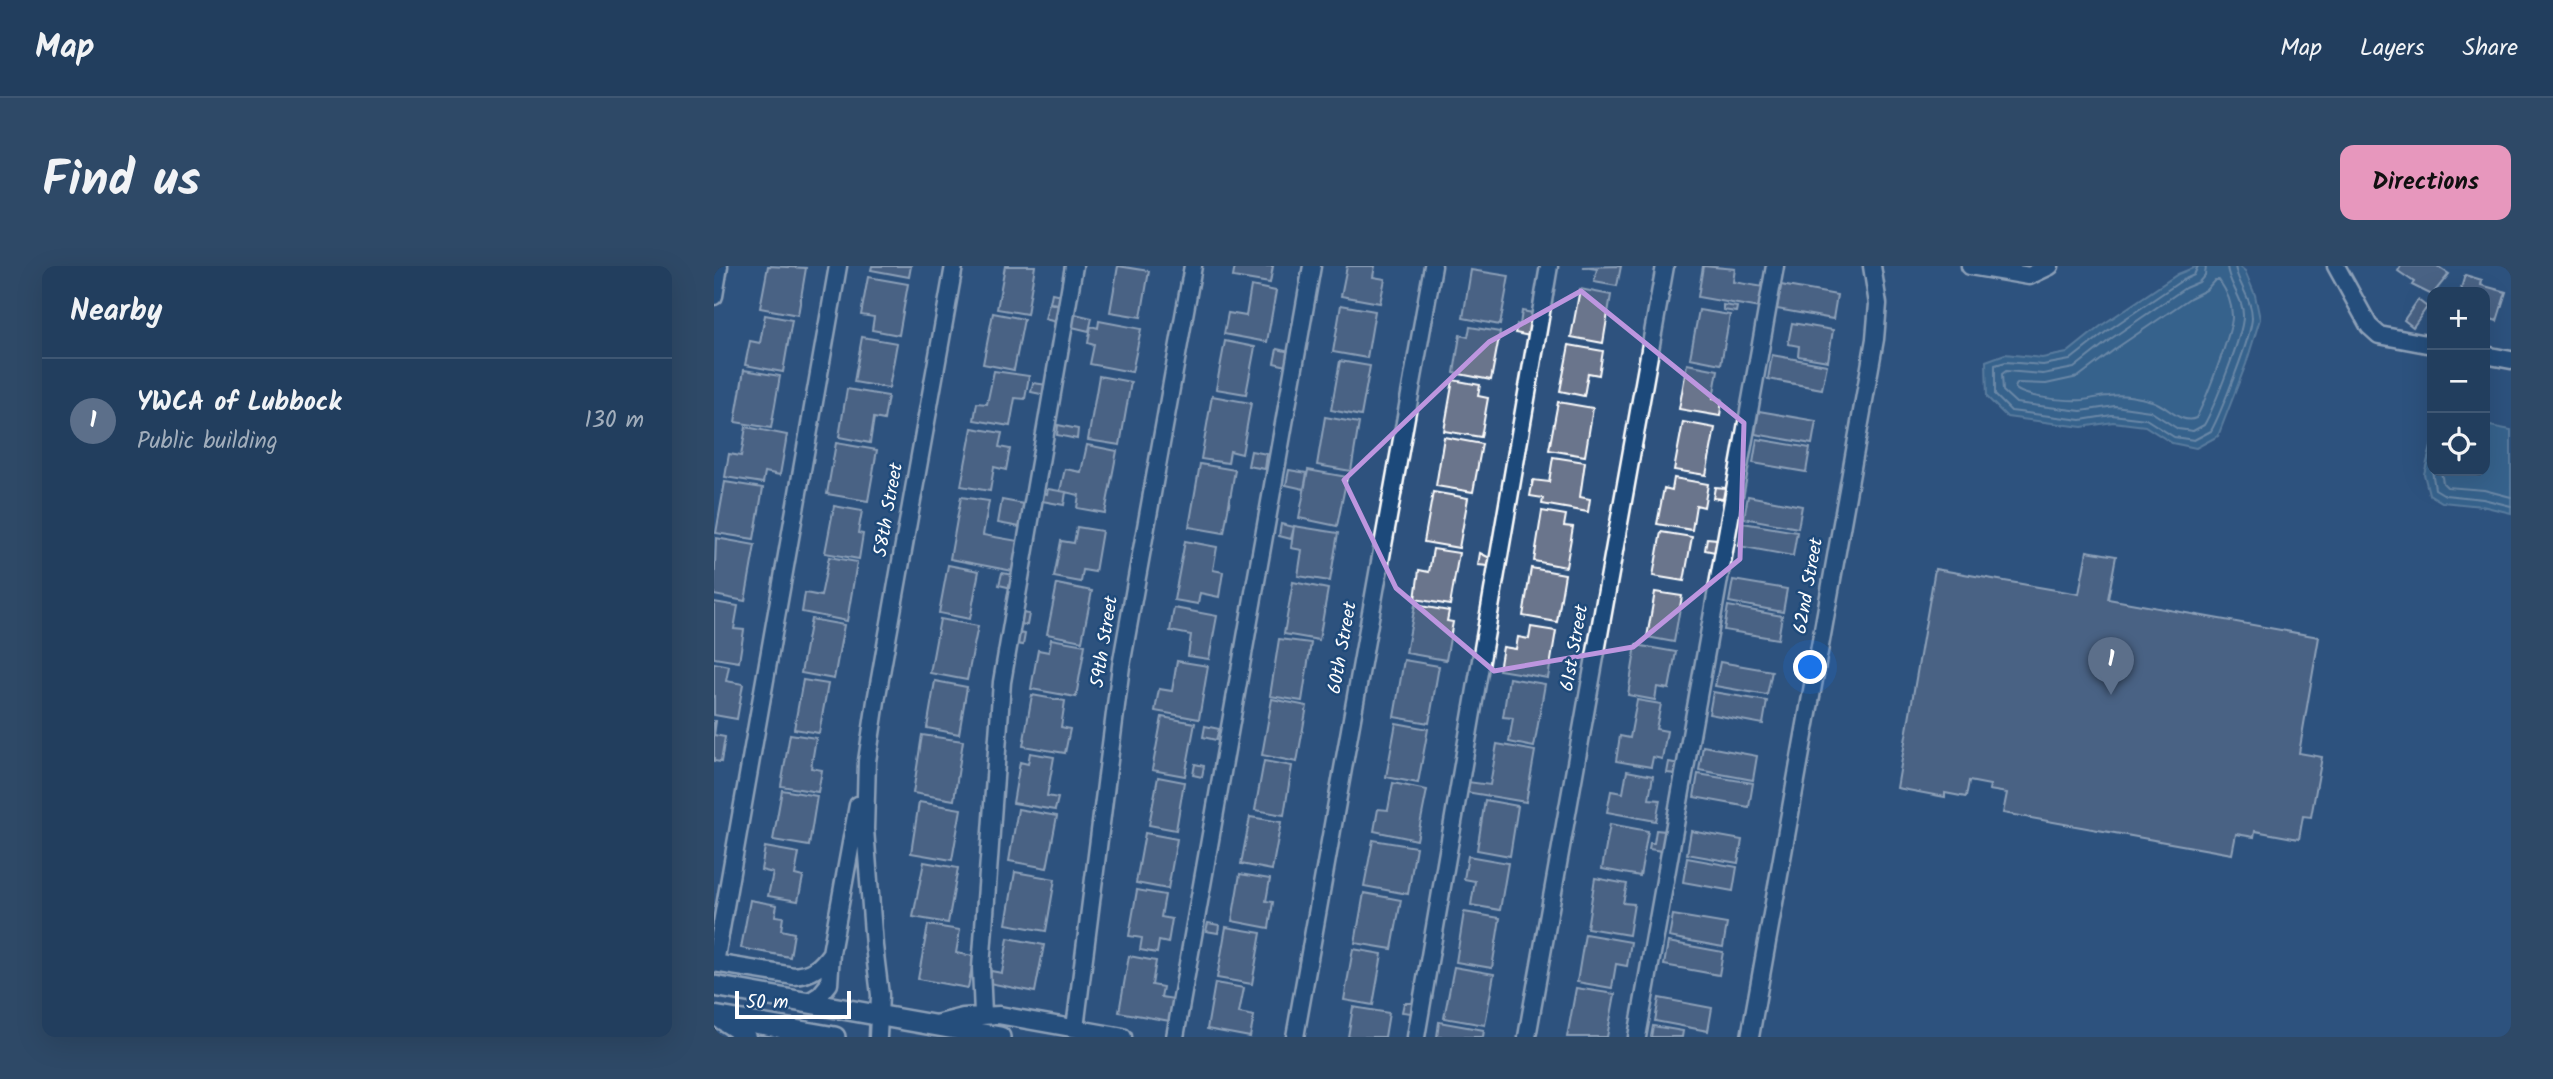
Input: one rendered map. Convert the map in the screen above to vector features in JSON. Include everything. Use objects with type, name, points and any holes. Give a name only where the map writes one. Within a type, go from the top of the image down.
[{"type":"main road","points":[[715,986],[1000,1037]]},
{"type":"main road","points":[[714,1016],[835,1037]]},
{"type":"street","points":[[714,296],[719,266]]},
{"type":"street","points":[[831,953],[820,968],[807,975],[794,976],[715,963],[838,266]]},
{"type":"street","name":"58th Street","points":[[807,1003],[820,995],[829,984],[831,953],[954,266]]},
{"type":"street","points":[[983,1014],[981,968],[1002,682],[1074,266]]},
{"type":"street","name":"59th Street","points":[[1075,1028],[1121,666],[1193,266]]},
{"type":"street","points":[[1175,1037],[1312,266]]},
{"type":"street","name":"60th Street","points":[[1294,1037],[1433,266]]},
{"type":"street","points":[[1416,1037],[1549,266]]},
{"type":"street","name":"61st Street","points":[[1527,1037],[1665,266]]},
{"type":"street","points":[[1637,1037],[1774,266]]},
{"type":"street","name":"62nd Street","points":[[1750,1037],[1875,339],[1878,304],[1872,266]]},
{"type":"street","points":[[1970,266],[2029,276],[2050,266]]},
{"type":"street","points":[[2336,266],[2369,326],[2379,335],[2427,344]]},
{"type":"street","points":[[2490,356],[2511,360]]},
{"type":"street","name":"58th Street","points":[[867,761],[865,830],[880,995],[878,1037]]},
{"type":"street","points":[[933,1025],[983,1014],[999,1015],[1123,1037]]},
{"type":"street","points":[[714,1016],[747,1037]]},
{"type":"highlighted area","points":[[1581,291],[1744,423],[1740,559],[1633,647],[1494,671],[1396,588],[1344,480],[1489,342]]},
{"type":"water","points":[[2198,266],[2239,266],[2245,271],[2255,295],[2260,319],[2218,436],[2196,448],[2172,443],[2145,426],[2113,422],[2082,427],[2007,417],[1987,397],[1986,361],[2005,354],[2042,358],[2067,353],[2102,325],[2178,274]]},
{"type":"water","points":[[2490,426],[2511,430],[2511,513],[2482,506],[2442,502],[2429,494],[2424,474],[2427,462],[2427,476],[2490,476]]},
{"type":"building","points":[[768,266],[806,268],[798,315],[760,308]]},
{"type":"building","points":[[872,266],[911,266],[909,277],[871,270]]},
{"type":"building","points":[[1005,266],[1035,266],[1027,314],[997,309]]},
{"type":"building","points":[[1118,266],[1149,271],[1141,317],[1110,312]]},
{"type":"building","points":[[1235,266],[1273,266],[1270,283],[1233,277]]},
{"type":"building","points":[[1347,266],[1375,266],[1373,277],[1385,279],[1380,303],[1341,296]]},
{"type":"building","points":[[1621,266],[1617,286],[1594,282],[1597,269],[1583,267]]},
{"type":"building","points":[[1703,266],[1735,269],[1733,282],[1764,287],[1760,308],[1698,297]]},
{"type":"building","points":[[2401,266],[2437,266],[2449,274],[2438,287],[2427,287],[2427,292],[2412,285],[2414,282],[2398,271]]},
{"type":"building","points":[[1471,270],[1509,276],[1500,325],[1463,318]]},
{"type":"building","points":[[2465,275],[2482,280],[2481,285],[2488,287],[2461,287]]},
{"type":"building","points":[[868,277],[908,284],[899,335],[872,330],[874,317],[861,315]]},
{"type":"building","points":[[1781,285],[1837,295],[1833,319],[1777,309]]},
{"type":"building","points":[[1251,286],[1276,291],[1267,342],[1224,334],[1228,313],[1246,316]]},
{"type":"building","points":[[2490,288],[2506,292],[2497,321],[2490,319]]},
{"type":"building","points":[[1580,289],[1611,295],[1603,343],[1571,337]]},
{"type":"building","points":[[1052,293],[1061,295],[1059,304],[1050,303]]},
{"type":"building","points":[[2418,300],[2427,307],[2413,327],[2404,320]]},
{"type":"building","points":[[1049,303],[1060,306],[1056,322],[1045,319]]},
{"type":"building","points":[[1341,305],[1375,311],[1367,358],[1333,352]]},
{"type":"building","points":[[1723,305],[1737,307],[1736,312],[1723,310]]},
{"type":"building","points":[[1699,310],[1730,315],[1721,364],[1690,358]]},
{"type":"building","points":[[1522,311],[1533,313],[1530,336],[1515,333],[1517,324],[1520,325]]},
{"type":"building","points":[[993,313],[1024,319],[1014,370],[983,364]]},
{"type":"building","points":[[1075,314],[1092,318],[1089,331],[1072,327]]},
{"type":"building","points":[[765,315],[792,320],[783,372],[745,365],[750,341],[760,343]]},
{"type":"building","points":[[1099,321],[1141,329],[1132,372],[1090,364],[1094,345],[1088,343],[1091,326],[1098,328]]},
{"type":"building","points":[[1792,323],[1833,330],[1828,361],[1798,356],[1799,346],[1788,344]]},
{"type":"building","points":[[1470,327],[1500,332],[1491,380],[1454,373],[1460,335],[1468,337]]},
{"type":"building","points":[[862,337],[897,343],[889,388],[854,382]]},
{"type":"building","points":[[1225,341],[1255,347],[1246,394],[1216,389]]},
{"type":"building","points":[[1569,345],[1603,351],[1599,375],[1588,373],[1584,396],[1560,391]]},
{"type":"building","points":[[1277,349],[1290,352],[1287,366],[1274,363]]},
{"type":"building","points":[[1772,355],[1827,365],[1822,389],[1768,379]]},
{"type":"building","points":[[1340,361],[1370,366],[1361,416],[1331,410]]},
{"type":"building","points":[[1687,364],[1718,370],[1713,398],[1722,399],[1720,416],[1679,409]]},
{"type":"building","points":[[744,370],[780,376],[771,428],[735,422]]},
{"type":"building","points":[[994,371],[1029,376],[1025,399],[1015,398],[1010,426],[974,420],[977,403],[987,404]]},
{"type":"building","points":[[1099,376],[1131,382],[1120,445],[1088,440]]},
{"type":"building","points":[[1453,380],[1480,385],[1478,396],[1488,398],[1481,437],[1444,431]]},
{"type":"building","points":[[1033,383],[1048,385],[1046,395],[1031,392]]},
{"type":"building","points":[[847,389],[888,396],[884,420],[874,418],[870,443],[839,437]]},
{"type":"building","points":[[1212,396],[1251,403],[1242,454],[1230,451],[1228,463],[1201,459]]},
{"type":"building","points":[[1558,402],[1593,408],[1585,456],[1549,450]]},
{"type":"building","points":[[1759,411],[1816,421],[1812,444],[1755,434]]},
{"type":"building","points":[[1325,417],[1359,423],[1351,471],[1317,465]]},
{"type":"building","points":[[1683,422],[1715,428],[1706,475],[1674,470]]},
{"type":"building","points":[[1058,425],[1078,429],[1077,439],[1057,435]]},
{"type":"building","points":[[746,427],[787,435],[780,475],[765,472],[763,483],[725,477],[729,454],[741,456]]},
{"type":"building","points":[[972,428],[1002,433],[999,447],[1010,449],[1006,470],[994,467],[990,491],[961,486]]},
{"type":"building","points":[[1444,437],[1482,444],[1473,492],[1436,486]]},
{"type":"building","points":[[1757,439],[1810,448],[1806,472],[1753,463]]},
{"type":"building","points":[[836,443],[877,450],[868,501],[827,494]]},
{"type":"building","points":[[1087,445],[1117,451],[1105,513],[1077,508],[1079,495],[1060,491],[1065,469],[1081,472]]},
{"type":"building","points":[[1251,451],[1267,454],[1265,469],[1248,466]]},
{"type":"building","points":[[1553,457],[1585,462],[1580,497],[1590,499],[1588,512],[1542,504],[1543,498],[1530,496],[1533,480],[1549,482]]},
{"type":"building","points":[[1200,464],[1235,470],[1224,533],[1189,527]]},
{"type":"building","points":[[1289,470],[1307,473],[1304,489],[1286,485]]},
{"type":"building","points":[[1308,470],[1347,477],[1337,526],[1299,518]]},
{"type":"building","points":[[1674,478],[1708,484],[1704,507],[1696,505],[1692,530],[1657,524],[1664,488],[1672,490]]},
{"type":"building","points":[[725,482],[763,488],[754,539],[716,533]]},
{"type":"building","points":[[1715,487],[1725,488],[1723,499],[1713,498]]},
{"type":"building","points":[[1048,489],[1066,492],[1064,505],[1042,501]]},
{"type":"building","points":[[1433,492],[1468,498],[1459,548],[1424,542]]},
{"type":"building","points":[[1748,496],[1802,506],[1798,528],[1744,518]]},
{"type":"building","points":[[961,497],[989,501],[983,535],[1018,541],[1013,571],[950,559]]},
{"type":"building","points":[[1002,500],[1024,504],[1020,527],[998,523]]},
{"type":"building","points":[[834,506],[862,511],[858,533],[863,534],[859,559],[825,553]]},
{"type":"building","points":[[1542,511],[1566,515],[1564,526],[1573,527],[1566,567],[1534,561]]},
{"type":"building","points":[[1743,523],[1797,532],[1793,556],[1739,546]]},
{"type":"building","points":[[1281,524],[1294,527],[1291,539],[1279,536]]},
{"type":"building","points":[[1294,526],[1338,533],[1330,581],[1298,576],[1302,550],[1291,548]]},
{"type":"building","points":[[1077,527],[1102,531],[1095,572],[1083,570],[1081,582],[1054,577],[1061,541],[1074,543]]},
{"type":"building","points":[[1661,532],[1692,537],[1684,581],[1653,576]]},
{"type":"building","points":[[716,538],[755,545],[745,601],[714,595]]},
{"type":"building","points":[[1707,538],[1717,539],[1715,552],[1705,550]]},
{"type":"building","points":[[1185,541],[1217,547],[1213,570],[1223,572],[1219,597],[1200,593],[1198,604],[1174,600]]},
{"type":"building","points":[[1433,549],[1459,553],[1450,605],[1415,599],[1419,570],[1429,572]]},
{"type":"building","points":[[2087,551],[2116,556],[2108,599],[2319,637],[2299,753],[2322,757],[2311,817],[2303,816],[2299,839],[2255,831],[2254,837],[2236,834],[2232,854],[2003,813],[2007,793],[1989,790],[1990,785],[1969,781],[1966,797],[1945,793],[1945,797],[1897,788],[1935,569],[2079,594]]},
{"type":"building","points":[[1480,553],[1490,558],[1488,566],[1478,565]]},
{"type":"building","points":[[829,557],[857,562],[847,621],[802,612],[805,593],[821,596]]},
{"type":"building","points":[[948,565],[979,571],[970,619],[939,613]]},
{"type":"building","points":[[1531,568],[1565,574],[1557,622],[1523,616]]},
{"type":"building","points":[[1002,573],[1015,575],[1012,588],[999,585]]},
{"type":"building","points":[[1733,580],[1787,589],[1783,612],[1729,602]]},
{"type":"building","points":[[1293,582],[1328,589],[1319,640],[1284,634]]},
{"type":"building","points":[[1057,584],[1092,591],[1082,641],[1047,634]]},
{"type":"building","points":[[1655,592],[1682,596],[1674,642],[1647,637]]},
{"type":"building","points":[[714,602],[738,606],[734,629],[744,630],[739,662],[714,658]]},
{"type":"building","points":[[1415,605],[1449,611],[1447,621],[1453,622],[1446,660],[1406,653]]},
{"type":"building","points":[[1728,606],[1782,616],[1778,639],[1724,630]]},
{"type":"building","points":[[1174,608],[1217,616],[1209,659],[1188,656],[1191,635],[1170,631]]},
{"type":"building","points":[[1021,613],[1029,614],[1027,625],[1020,624]]},
{"type":"building","points":[[811,619],[844,625],[834,679],[801,673]]},
{"type":"building","points":[[940,619],[978,626],[967,680],[930,673]]},
{"type":"building","points":[[1531,627],[1556,631],[1548,678],[1499,670],[1503,647],[1516,649],[1518,637],[1529,639]]},
{"type":"building","points":[[1018,633],[1025,634],[1023,645],[1016,644]]},
{"type":"building","points":[[1051,639],[1085,645],[1076,697],[1031,689],[1038,650],[1049,652]]},
{"type":"building","points":[[1279,639],[1311,643],[1302,701],[1270,696]]},
{"type":"building","points":[[1636,645],[1676,652],[1669,689],[1657,687],[1655,700],[1628,695]]},
{"type":"building","points":[[1404,660],[1439,666],[1429,723],[1394,717]]},
{"type":"building","points":[[1177,661],[1208,666],[1199,719],[1155,711],[1159,689],[1172,691]]},
{"type":"building","points":[[1720,662],[1772,671],[1767,695],[1715,686]]},
{"type":"building","points":[[714,663],[729,666],[726,681],[743,684],[737,719],[714,715]]},
{"type":"building","points":[[1509,678],[1545,684],[1534,747],[1509,742],[1513,718],[1503,717]]},
{"type":"building","points":[[803,680],[828,684],[819,733],[794,729]]},
{"type":"building","points":[[935,681],[967,687],[959,734],[927,728]]},
{"type":"building","points":[[1713,692],[1767,701],[1763,724],[1709,714]]},
{"type":"building","points":[[1032,695],[1065,701],[1061,727],[1070,729],[1065,753],[1023,746]]},
{"type":"building","points":[[1272,699],[1307,706],[1297,762],[1262,755]]},
{"type":"building","points":[[1637,700],[1661,704],[1656,729],[1667,731],[1662,759],[1653,757],[1651,767],[1616,761],[1620,736],[1630,738]]},
{"type":"building","points":[[1162,717],[1195,723],[1185,776],[1152,770]]},
{"type":"building","points":[[1396,723],[1428,729],[1418,783],[1386,777]]},
{"type":"building","points":[[1205,726],[1219,729],[1216,740],[1203,737]]},
{"type":"building","points":[[790,734],[816,738],[811,768],[822,770],[818,792],[781,786]]},
{"type":"building","points":[[714,735],[725,737],[721,762],[714,761]]},
{"type":"building","points":[[922,735],[963,741],[954,800],[913,793]]},
{"type":"building","points":[[1497,744],[1535,751],[1526,802],[1466,792],[1468,782],[1490,785]]},
{"type":"building","points":[[1703,746],[1757,756],[1753,780],[1699,770]]},
{"type":"building","points":[[1030,753],[1054,757],[1047,796],[1058,798],[1055,810],[1013,803],[1020,762],[1028,764]]},
{"type":"building","points":[[1264,761],[1292,766],[1284,815],[1255,810]]},
{"type":"building","points":[[1669,762],[1679,764],[1677,774],[1667,773]]},
{"type":"building","points":[[1195,764],[1204,766],[1202,777],[1193,775]]},
{"type":"building","points":[[1627,771],[1653,776],[1649,799],[1660,800],[1656,821],[1607,812],[1611,791],[1623,793]]},
{"type":"building","points":[[1698,774],[1753,783],[1749,807],[1694,797]]},
{"type":"building","points":[[1158,777],[1184,782],[1176,830],[1149,825]]},
{"type":"building","points":[[1393,783],[1427,790],[1417,840],[1374,831],[1378,809],[1388,810]]},
{"type":"building","points":[[782,790],[817,796],[809,846],[773,840]]},
{"type":"building","points":[[1485,800],[1518,806],[1510,856],[1477,850]]},
{"type":"building","points":[[919,802],[961,809],[952,860],[911,853]]},
{"type":"building","points":[[1018,809],[1057,816],[1047,868],[1009,861]]},
{"type":"building","points":[[1250,817],[1281,822],[1272,870],[1241,864]]},
{"type":"building","points":[[1610,824],[1648,831],[1640,876],[1602,869]]},
{"type":"building","points":[[1656,830],[1665,831],[1662,851],[1649,849],[1650,843],[1654,843]]},
{"type":"building","points":[[1691,831],[1742,840],[1738,863],[1687,854]]},
{"type":"building","points":[[1145,833],[1177,839],[1168,889],[1136,883]]},
{"type":"building","points":[[1373,840],[1416,847],[1408,894],[1364,886]]},
{"type":"building","points":[[765,847],[799,853],[795,875],[803,877],[798,901],[768,896],[773,873],[761,870]]},
{"type":"building","points":[[1468,856],[1508,863],[1500,910],[1471,905],[1475,881],[1464,879]]},
{"type":"building","points":[[1687,858],[1737,867],[1733,891],[1683,882]]},
{"type":"building","points":[[924,862],[958,868],[948,923],[913,917]]},
{"type":"building","points":[[1015,872],[1055,879],[1046,931],[1006,924]]},
{"type":"building","points":[[1240,874],[1270,879],[1266,901],[1273,902],[1269,928],[1232,921]]},
{"type":"building","points":[[1595,878],[1627,884],[1623,903],[1634,904],[1629,935],[1587,928]]},
{"type":"building","points":[[1137,890],[1165,895],[1161,917],[1172,919],[1168,943],[1159,941],[1157,953],[1140,950],[1142,938],[1129,936]]},
{"type":"building","points":[[1364,893],[1401,900],[1392,949],[1355,943]]},
{"type":"building","points":[[750,900],[777,905],[775,916],[783,917],[781,930],[794,933],[790,957],[741,948]]},
{"type":"building","points":[[1464,912],[1500,918],[1492,968],[1456,962]]},
{"type":"building","points":[[1673,915],[1727,924],[1723,947],[1669,937]]},
{"type":"building","points":[[1208,923],[1219,925],[1218,933],[1206,931]]},
{"type":"building","points":[[928,925],[960,930],[956,953],[974,956],[968,988],[918,979]]},
{"type":"building","points":[[1226,927],[1261,933],[1252,984],[1217,978]]},
{"type":"building","points":[[1585,934],[1631,942],[1627,966],[1616,964],[1612,988],[1577,982]]},
{"type":"building","points":[[1008,938],[1044,945],[1035,992],[989,983],[991,971],[1002,973]]},
{"type":"building","points":[[1668,942],[1723,952],[1719,975],[1664,965]]},
{"type":"building","points":[[1353,949],[1382,954],[1373,1005],[1344,1000]]},
{"type":"building","points":[[1129,956],[1156,961],[1152,985],[1163,987],[1161,997],[1174,999],[1170,1021],[1119,1012]]},
{"type":"building","points":[[1454,967],[1494,974],[1485,1025],[1444,1018]]},
{"type":"building","points":[[1215,983],[1244,988],[1239,1013],[1254,1016],[1250,1037],[1207,1029]]},
{"type":"building","points":[[1576,988],[1615,994],[1607,1037],[1567,1037]]},
{"type":"building","points":[[1659,998],[1712,1008],[1708,1031],[1655,1021]]},
{"type":"building","points":[[1404,1003],[1412,1003],[1411,1013],[1402,1012]]},
{"type":"building","points":[[1353,1007],[1389,1013],[1385,1037],[1348,1037]]},
{"type":"building","points":[[1439,1022],[1484,1030],[1483,1037],[1437,1037]]},
{"type":"building","points":[[1653,1026],[1683,1031],[1682,1037],[1651,1037]]},
{"type":"place","name":"YWCA of Lubbock","points":[[2111,695]]}]
